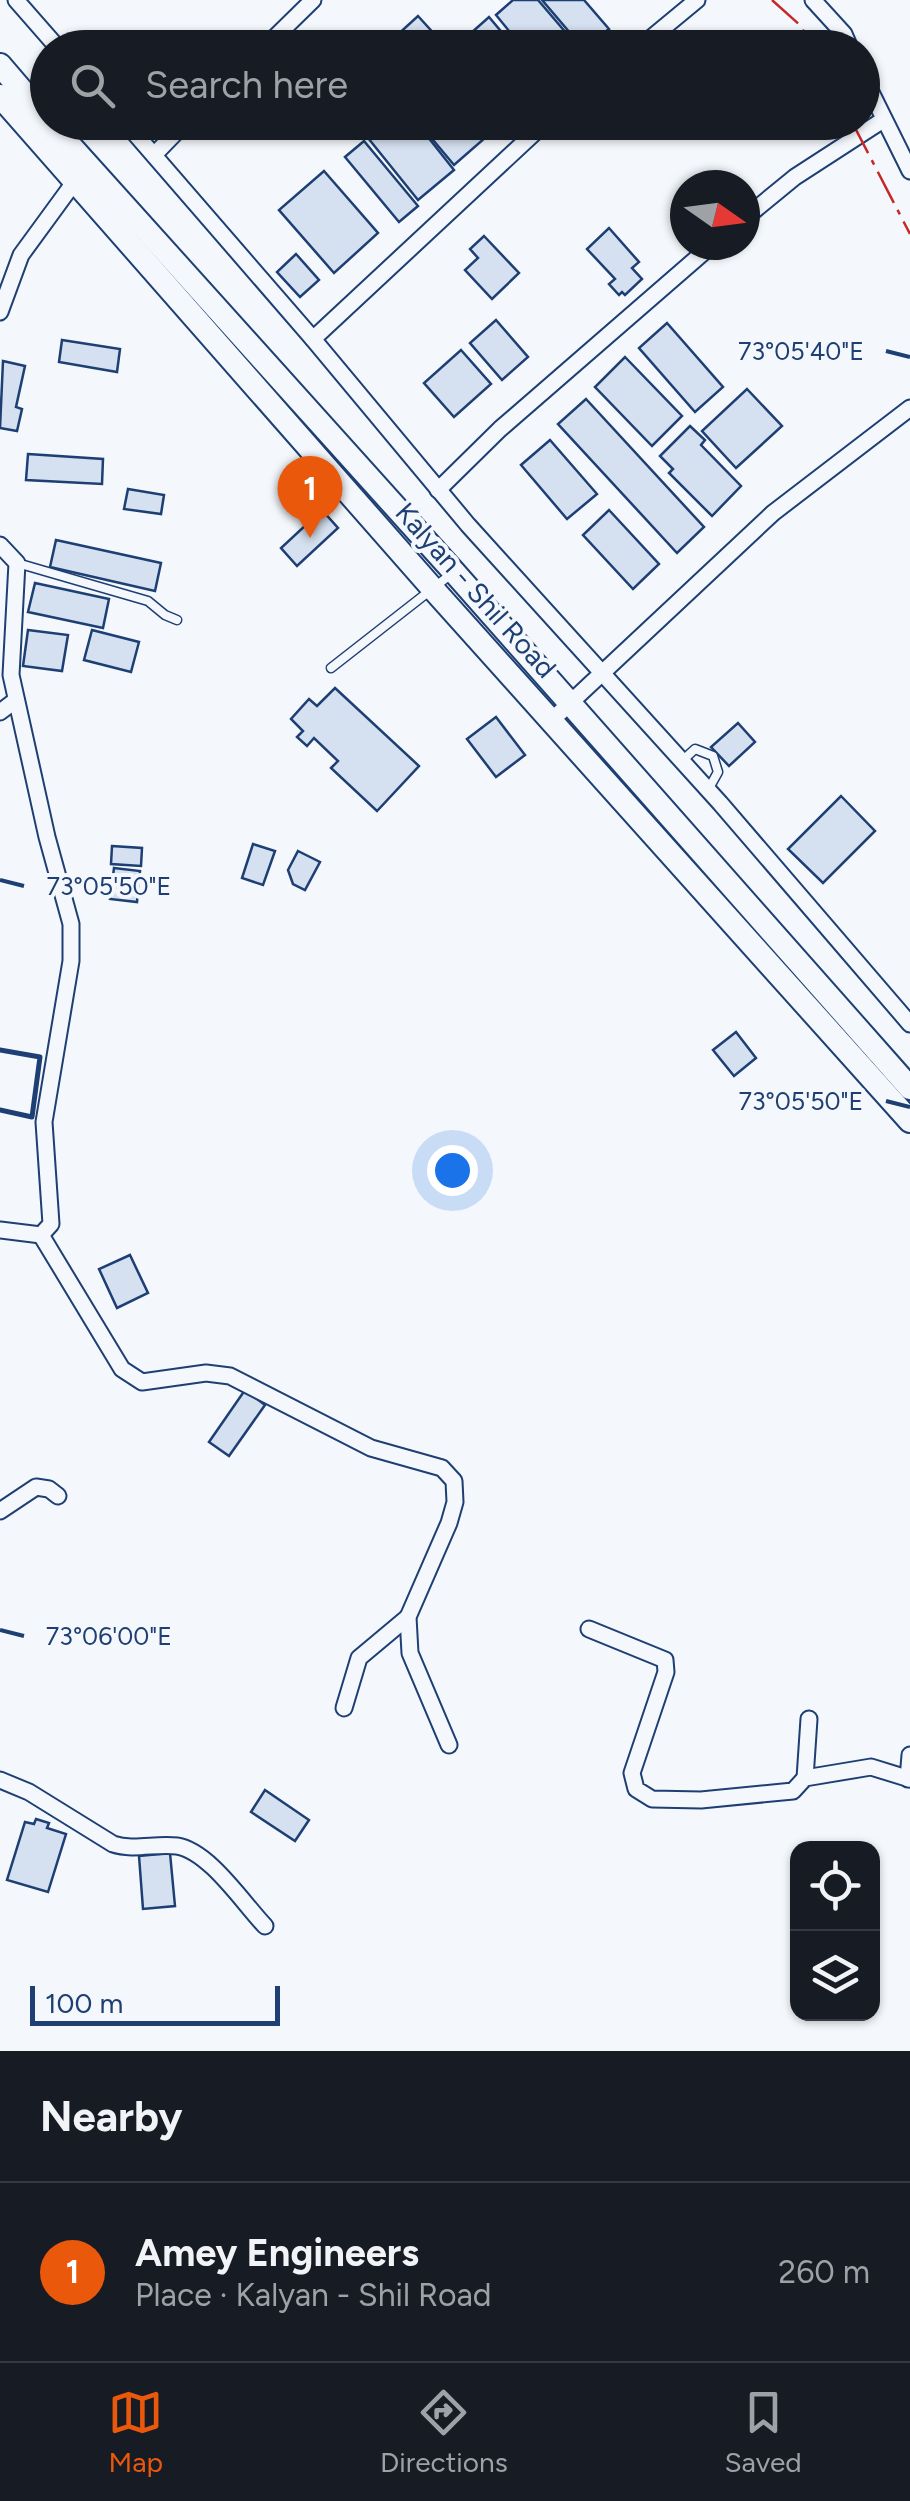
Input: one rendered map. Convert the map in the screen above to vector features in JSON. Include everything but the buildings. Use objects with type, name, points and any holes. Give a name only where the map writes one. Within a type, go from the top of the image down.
[{"type":"main road","name":"Kalyan - Shil Road","points":[[0,64],[30,100]]},
{"type":"main road","name":"Kalyan - Shil Road","points":[[0,96],[30,125]]},
{"type":"main road","name":"Kalyan - Shil Road","points":[[46,140],[454,572],[562,712],[910,1121]]},
{"type":"main road","name":"Kalyan - Shil Road","points":[[60,140],[82,175],[434,589],[562,712],[910,1088]]},
{"type":"street","points":[[16,0],[42,30]]},
{"type":"street","points":[[282,30],[313,0]]},
{"type":"street","points":[[661,30],[697,0]]},
{"type":"street","points":[[813,0],[840,30]]},
{"type":"street","points":[[880,113],[910,172]]},
{"type":"street","points":[[141,140],[438,490],[708,790],[910,1024]]},
{"type":"street","points":[[154,154],[168,140]]},
{"type":"street","points":[[313,339],[527,140]]},
{"type":"street","points":[[760,206],[795,177],[852,140]]},
{"type":"street","points":[[0,312],[20,255],[82,175]]},
{"type":"street","points":[[438,490],[500,429],[695,260]]},
{"type":"street","points":[[562,712],[773,514],[910,408]]},
{"type":"street","points":[[0,544],[18,563],[11,675],[71,924],[71,961],[44,1122],[51,1224],[41,1235]]},
{"type":"street","points":[[0,712],[16,700]]},
{"type":"street","points":[[0,1230],[41,1235]]},
{"type":"street","points":[[41,1235],[122,1370],[132,1377],[142,1382],[206,1373],[230,1376],[371,1448],[442,1468],[454,1481],[456,1502],[408,1617],[410,1653],[448,1745]]},
{"type":"street","points":[[0,1510],[36,1487],[49,1489],[58,1496]]},
{"type":"street","points":[[344,1708],[359,1658],[408,1617]]},
{"type":"street","points":[[590,1629],[664,1660],[666,1672],[632,1773],[636,1789],[652,1799],[701,1800],[792,1790],[806,1778],[871,1767],[909,1779],[910,1755]]},
{"type":"street","points":[[806,1778],[810,1719]]},
{"type":"street","points":[[0,1780],[30,1792],[113,1844],[124,1848],[178,1846],[196,1853],[265,1926]]},
{"type":"lane","points":[[18,563],[148,600],[177,620]]},
{"type":"lane","points":[[331,668],[454,572]]},
{"type":"lane","points":[[682,761],[695,750],[713,756],[718,772],[708,790]]},
{"type":"wall","points":[[0,1050],[40,1057],[32,1117],[0,1110]]},
{"type":"power","points":[[772,0],[803,30]]},
{"type":"power","points":[[861,140],[910,234]]},
{"type":"place","name":"Amey Engineers","points":[[310,538]]}]
